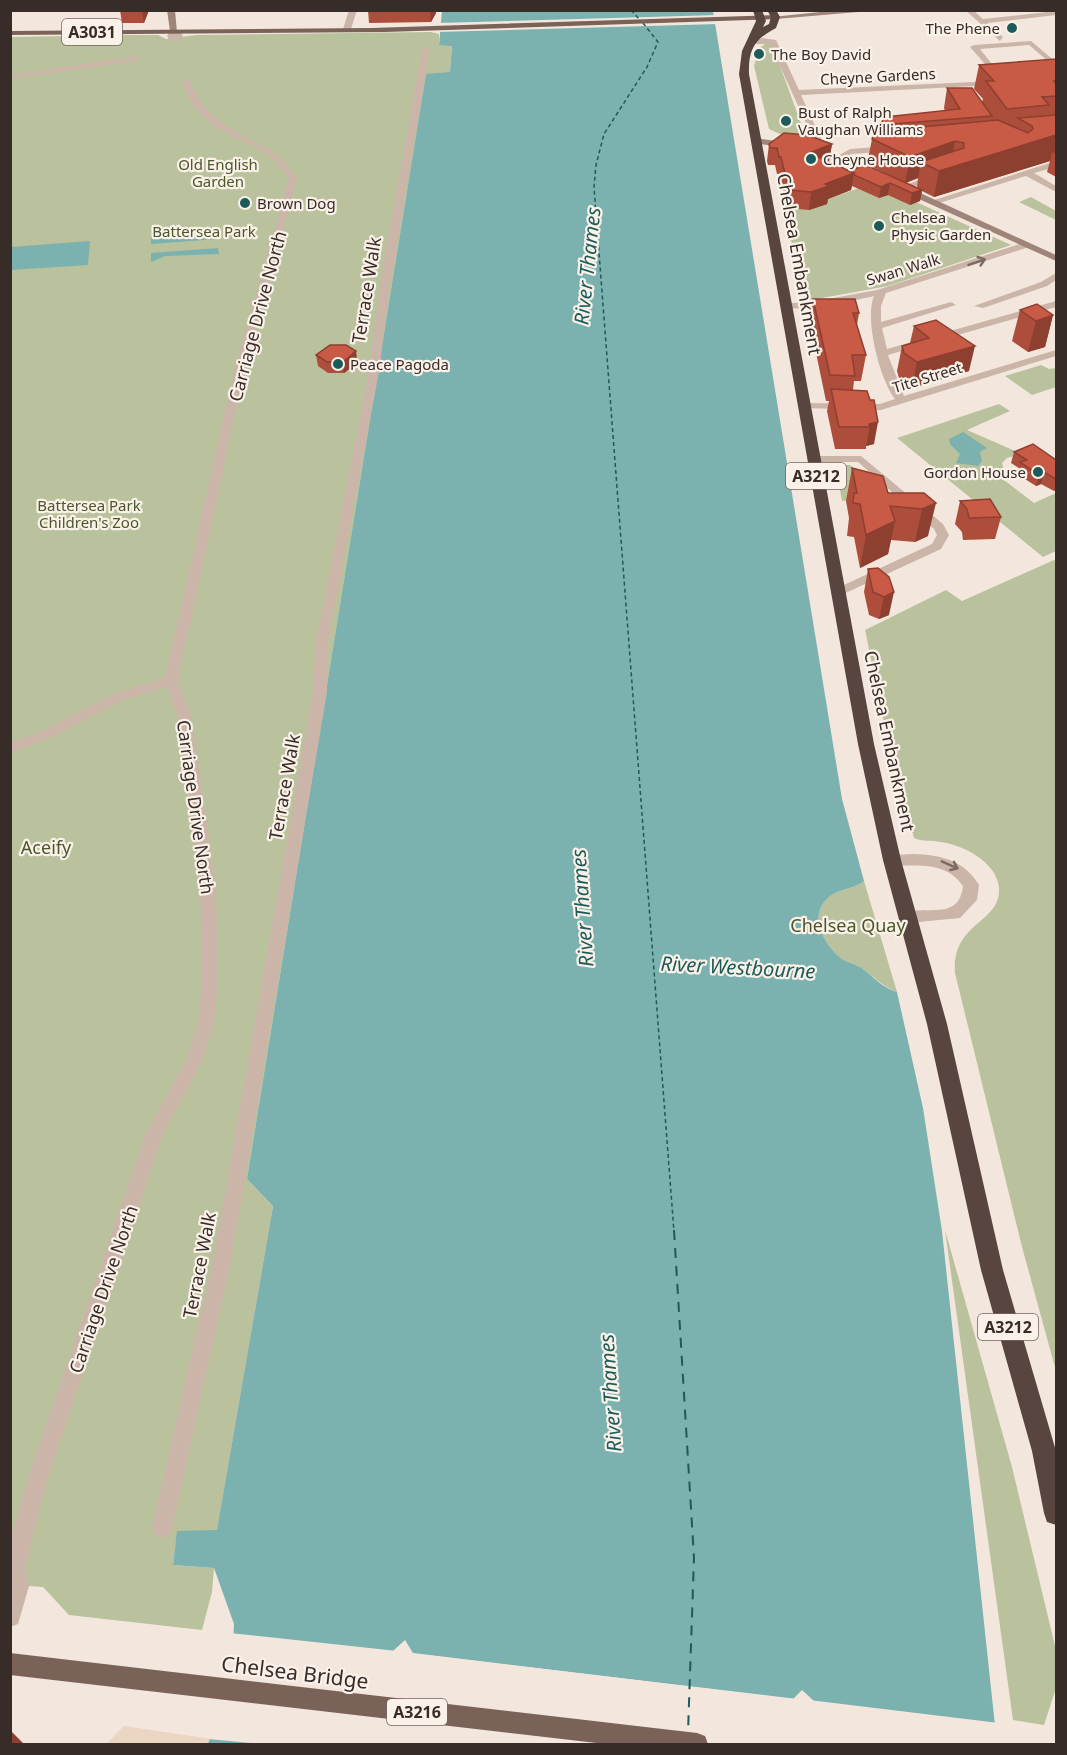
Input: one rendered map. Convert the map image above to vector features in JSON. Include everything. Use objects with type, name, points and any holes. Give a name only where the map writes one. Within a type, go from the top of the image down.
[{"type":"highway","name":"Chelsea Embankment","points":[[760,16],[753,38],[743,54],[743,65],[866,744],[892,860],[937,1024],[992,1270],[1050,1461]]},
{"type":"highway","points":[[753,38],[770,29],[774,16]]},
{"type":"highway","name":"A3212","points":[[1050,1461],[1056,1513]]},
{"type":"main road","points":[[171,10],[174,31]]},
{"type":"main road","points":[[760,16],[806,18],[879,10]]},
{"type":"main road","name":"A3031","points":[[10,33],[436,28],[740,20],[760,16]]},
{"type":"main road","points":[[753,124],[773,137],[816,147],[880,178]]},
{"type":"main road","points":[[755,141],[816,147]]},
{"type":"main road","points":[[758,156],[789,144]]},
{"type":"main road","points":[[891,183],[1056,258]]},
{"type":"main road","name":"Chelsea Bridge","points":[[10,1664],[697,1744]]},
{"type":"street","points":[[347,29],[353,10]]},
{"type":"street","points":[[968,10],[1000,39]]},
{"type":"street","points":[[980,22],[1056,13]]},
{"type":"street","points":[[753,38],[775,40],[816,147]]},
{"type":"street","name":"Cheyne Gardens","points":[[797,93],[962,89],[1003,83],[974,47],[1031,43],[1056,66]]},
{"type":"street","name":"Terrace Walk","points":[[162,1528],[222,1261],[320,692],[321,647],[362,424],[374,372],[381,314],[426,49]]},
{"type":"street","points":[[10,76],[136,58]]},
{"type":"street","name":"Carriage Drive North","points":[[10,1616],[18,1586],[12,1570],[36,1484],[155,1133],[193,1063],[206,1025],[210,980],[208,888],[184,715],[171,681],[182,640],[224,434],[293,178],[291,171],[274,157],[227,132],[201,111],[192,102],[186,82]]},
{"type":"street","points":[[838,158],[850,152],[902,148]]},
{"type":"street","points":[[933,202],[1056,164]]},
{"type":"street","points":[[1027,173],[1056,189]]},
{"type":"street","points":[[902,188],[944,174]]},
{"type":"street","name":"Swan Walk","points":[[786,306],[816,304],[881,293],[1026,245]]},
{"type":"street","points":[[979,306],[1044,284],[1056,276]]},
{"type":"street","points":[[881,293],[876,305],[877,326],[893,388],[896,396],[901,400]]},
{"type":"street","points":[[884,352],[1056,304]]},
{"type":"street","points":[[877,326],[951,305]]},
{"type":"street","name":"Tite Street","points":[[803,406],[881,406],[1056,353]]},
{"type":"street","points":[[813,459],[861,459],[939,527],[943,535],[937,546],[837,593]]},
{"type":"street","points":[[10,748],[69,724],[121,696],[171,681]]},
{"type":"street","points":[[892,860],[925,859],[950,864],[959,869],[971,885],[969,900],[955,914],[908,917]]},
{"type":"green space","name":"Battersea Park","points":[[431,32],[439,34],[439,45],[452,45],[450,73],[426,75],[247,1179],[273,1206],[217,1531],[180,1531],[176,1542],[173,1565],[214,1568],[212,1592],[202,1630],[69,1615],[43,1587],[11,1585],[11,37],[158,35],[166,39],[196,35]]},
{"type":"green space","points":[[767,43],[772,44],[806,137],[782,135],[769,129],[754,66],[759,48]]},
{"type":"green space","name":"Chelsea Physic Garden","points":[[874,183],[1011,245],[888,286],[811,300],[804,299],[784,208],[801,208]]},
{"type":"green space","points":[[1031,197],[1056,211],[1056,220],[1019,202]]},
{"type":"green space","points":[[1041,365],[1049,369],[1056,368],[1056,387],[1032,395],[1005,376]]},
{"type":"green space","points":[[999,404],[1010,411],[967,430],[1022,454],[1007,458],[1002,463],[1004,471],[996,474],[1034,503],[1056,493],[1056,551],[1043,557],[897,438]]},
{"type":"green space","points":[[835,465],[850,465],[885,497],[842,501]]},
{"type":"green space","points":[[1054,560],[1056,562],[1056,1371],[1022,1247],[955,973],[956,956],[961,943],[993,909],[998,900],[997,879],[986,863],[968,851],[938,841],[914,838],[885,727],[865,630],[946,590],[962,601]]},
{"type":"green space","name":"Chelsea Quay","points":[[864,881],[897,992],[882,984],[861,967],[842,959],[830,947],[821,931],[819,914],[821,906],[827,899],[831,895]]},
{"type":"green space","points":[[945,1230],[1012,1467],[1056,1650],[1056,1688],[1044,1725],[1013,1720]]},
{"type":"shaded area","points":[[124,1726],[212,1739],[208,1744],[106,1744]]},
{"type":"water","points":[[442,11],[713,11],[842,799],[864,881],[831,895],[821,906],[819,922],[825,939],[836,953],[844,960],[861,967],[882,985],[897,992],[923,1108],[942,1231],[997,1744],[814,1701],[802,1690],[793,1699],[413,1653],[405,1640],[393,1651],[377,1744],[208,1744],[231,1679],[234,1624],[214,1568],[173,1565],[177,1531],[217,1530],[273,1206],[247,1179],[426,74],[450,72],[452,46],[439,45]]},
{"type":"water","points":[[217,233],[218,239],[151,244],[151,236],[163,239]]},
{"type":"water","points":[[90,241],[88,265],[11,270],[11,247]]},
{"type":"water","points":[[218,248],[219,254],[165,256],[151,262],[151,253]]},
{"type":"water","points":[[963,432],[987,448],[980,452],[982,461],[978,466],[956,463],[960,454],[950,444],[949,439]]},
{"type":"pier","points":[[717,15],[719,24],[436,32],[438,23]]},
{"type":"pier","points":[[230,1633],[397,1651],[380,1744],[260,1744],[208,1739],[228,1678]]},
{"type":"pier","points":[[409,1653],[797,1699],[795,1744],[397,1744]]},
{"type":"pier","points":[[809,1700],[999,1723],[1000,1744],[811,1744]]},
{"type":"building","points":[[1056,59],[1056,81],[1054,81],[1056,96],[1042,97],[1049,105],[1007,109],[986,81],[994,81],[979,65]]},
{"type":"building","points":[[947,88],[972,88],[992,116],[880,125],[885,117],[960,109]]},
{"type":"building","points":[[1056,115],[1056,135],[939,171],[921,162],[964,148],[964,143],[955,141],[910,157],[872,139],[876,131],[998,120],[1028,133],[1033,129],[1032,126],[1018,118]]},
{"type":"building","points":[[784,133],[807,135],[832,144],[809,153],[854,173],[811,192],[789,190],[781,157],[779,157],[777,148],[770,148],[769,144]]},
{"type":"building","points":[[866,165],[922,190],[912,193],[890,183],[881,187],[849,171]]},
{"type":"building","points":[[813,299],[855,299],[859,313],[853,313],[866,355],[852,355],[855,376],[830,375]]},
{"type":"building","points":[[1037,304],[1053,315],[1036,321],[1020,310]]},
{"type":"building","points":[[936,320],[975,346],[917,362],[904,353],[902,346],[929,338],[914,326]]},
{"type":"building","points":[[330,345],[346,345],[356,351],[343,362],[327,362],[316,355]]},
{"type":"building","points":[[831,389],[867,391],[870,400],[874,400],[878,422],[869,424],[870,427],[839,427]]},
{"type":"building","points":[[1033,444],[1056,460],[1056,479],[1044,472],[1039,475],[1020,462],[1027,460],[1014,452]]},
{"type":"building","points":[[852,468],[883,476],[888,493],[924,493],[936,503],[922,509],[890,506],[895,521],[866,535],[860,504],[853,503],[854,493],[857,493]]},
{"type":"building","points":[[990,499],[1001,517],[969,518],[967,509],[960,501]]},
{"type":"building","points":[[878,568],[889,577],[894,592],[884,597],[873,592],[868,569]]},
{"type":"ferry route","points":[[631,10],[640,20]]},
{"type":"ferry route","points":[[643,23],[658,42],[647,67],[604,134],[596,165],[594,187],[674,1232]]},
{"type":"ferry route","points":[[674,1230],[694,1558],[688,1732]]},
{"type":"place","name":"The Phene","points":[[1012,28]]},
{"type":"place","name":"The Boy David","points":[[759,54]]},
{"type":"place","name":"Bust of Ralph Vaughan Williams","points":[[786,121]]},
{"type":"place","name":"Cheyne House","points":[[811,159]]},
{"type":"place","name":"Brown Dog","points":[[245,203]]},
{"type":"place","name":"Chelsea Physic Garden","points":[[879,226]]},
{"type":"place","name":"Peace Pagoda","points":[[338,364]]},
{"type":"place","name":"Gordon House","points":[[1038,472]]},
{"type":"park label","name":"Old English Garden","points":[[218,172]]},
{"type":"park label","name":"Battersea Park Children's Zoo","points":[[89,514]]},
{"type":"park label","name":"Aceify","points":[[46,847]]},
{"type":"water label","name":"River Thames","points":[[587,266]]},
{"type":"water label","name":"River Thames","points":[[582,908]]},
{"type":"water label","name":"River Westbourne","points":[[738,967]]},
{"type":"water label","name":"River Thames","points":[[610,1393]]}]
